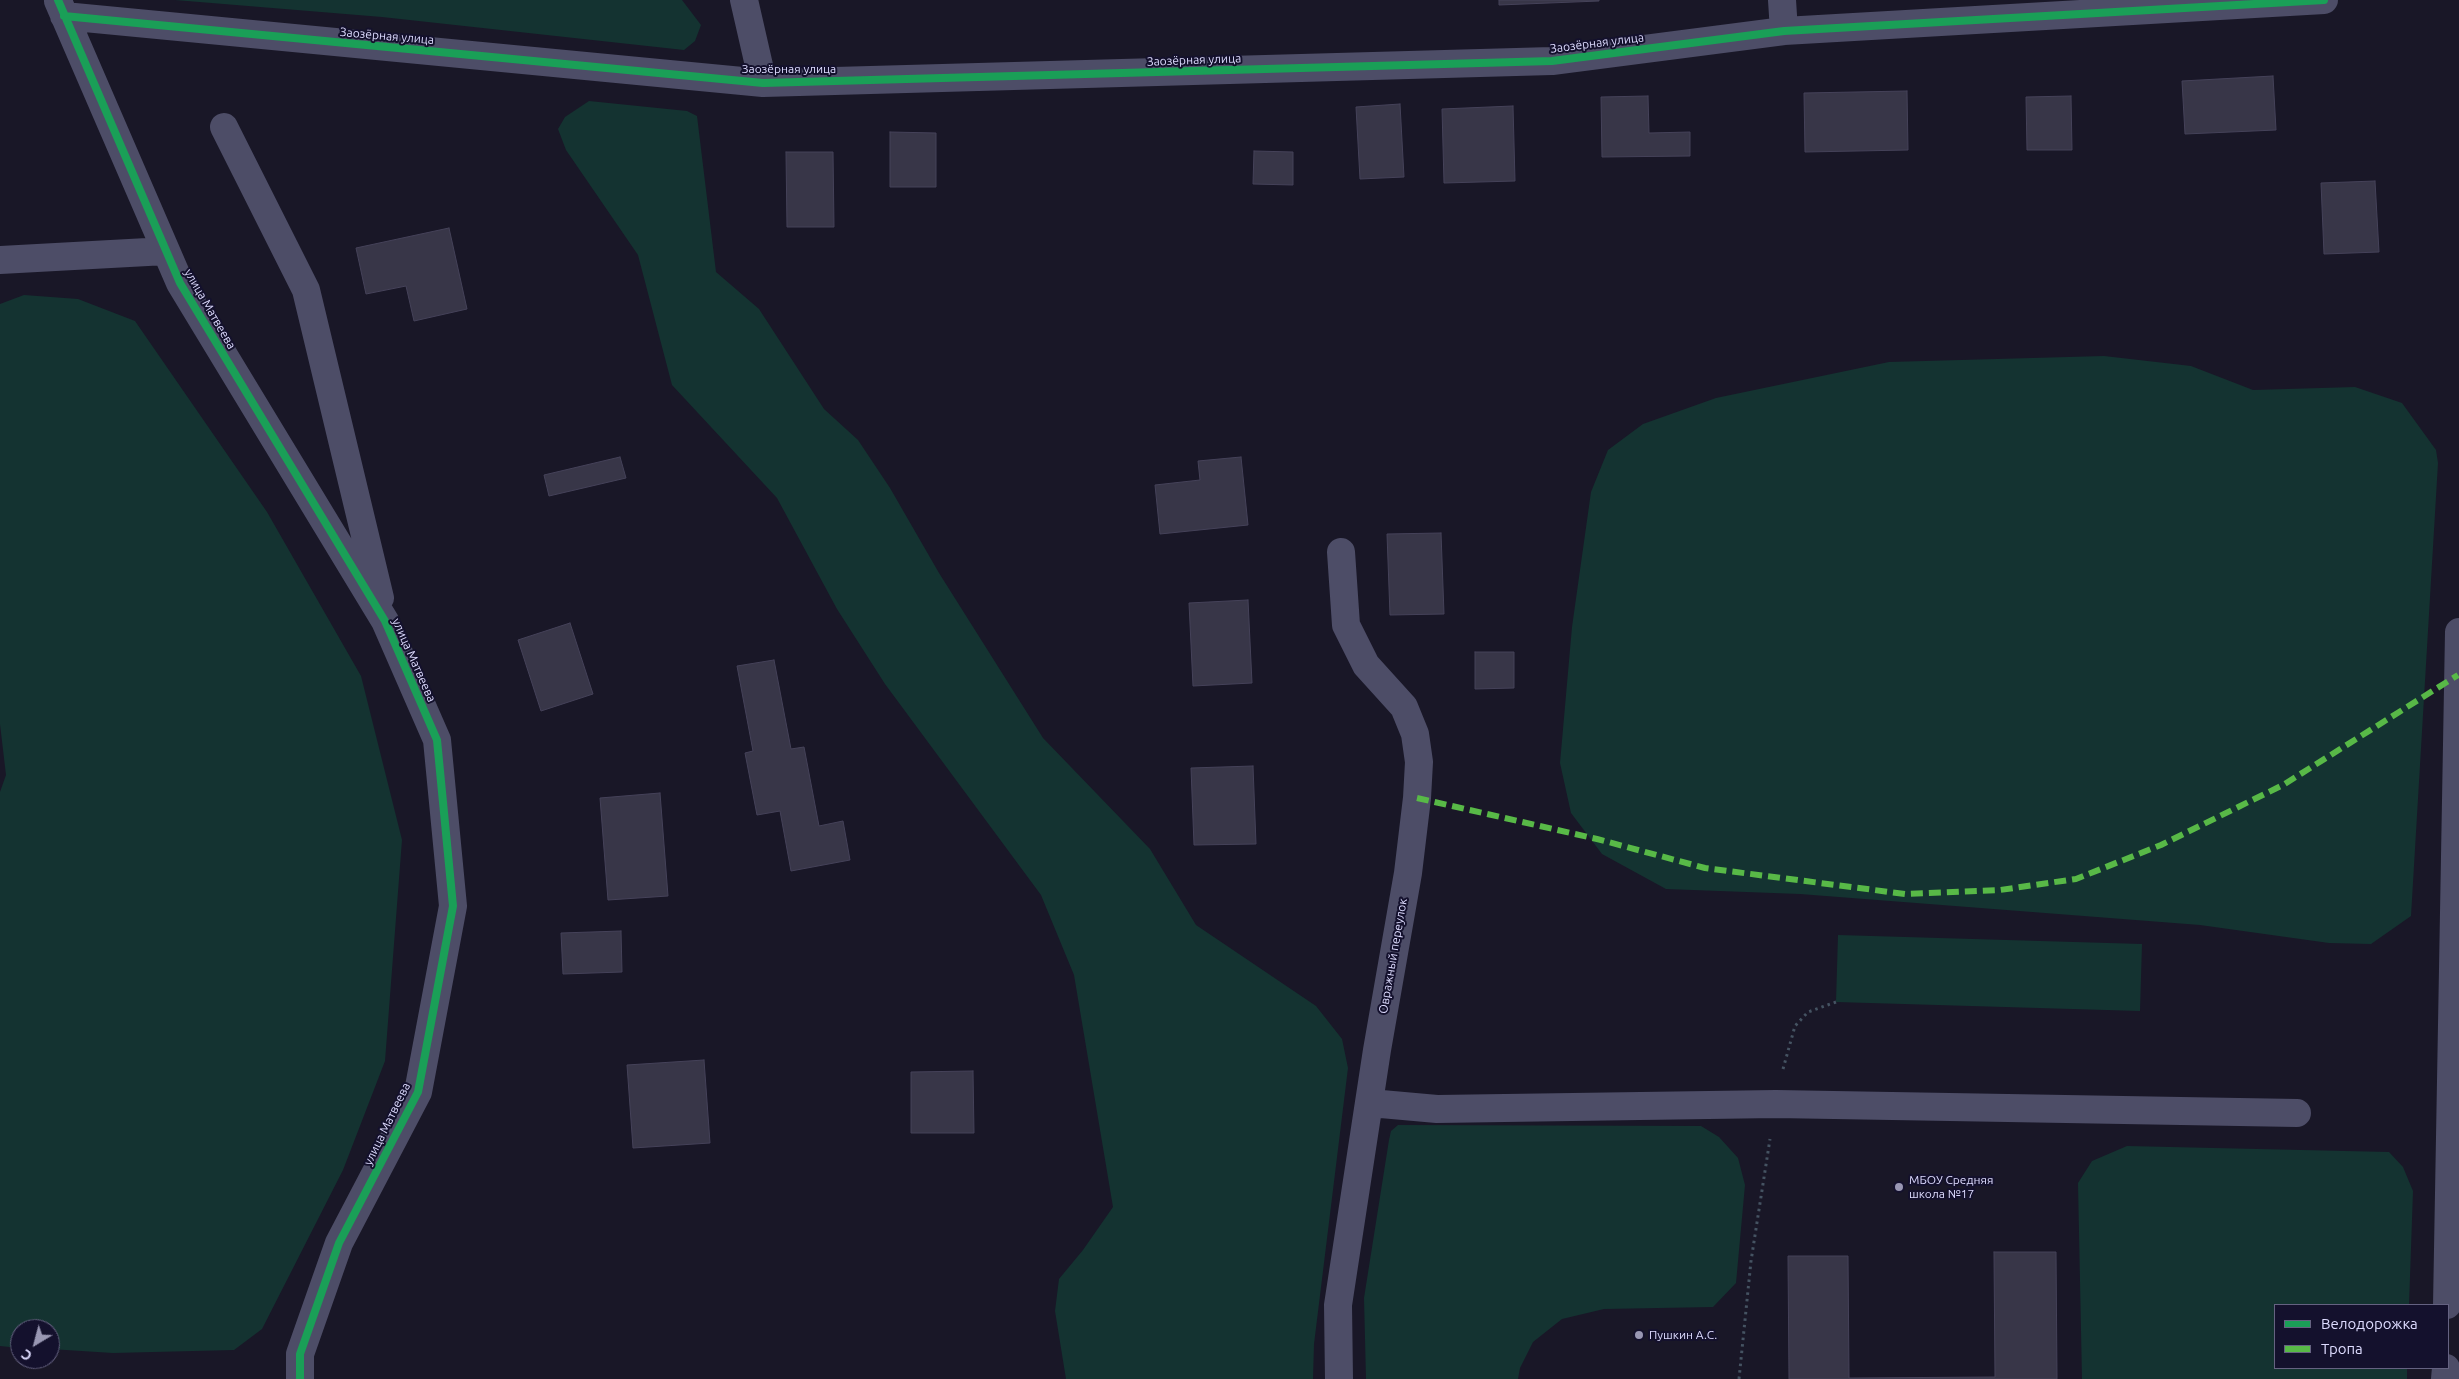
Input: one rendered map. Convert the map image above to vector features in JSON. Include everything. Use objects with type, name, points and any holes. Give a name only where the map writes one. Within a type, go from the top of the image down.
[{"type":"street","points":[[744,0],[763,83]]},
{"type":"street","points":[[1782,0],[1784,31]]},
{"type":"street","name":"Заозёрная улица","points":[[61,8],[763,83],[1552,61],[1784,31],[2324,0]]},
{"type":"street","name":"улица Матвеева","points":[[61,8],[180,283],[385,621],[437,740],[453,906],[418,1092],[339,1243],[300,1354],[300,1379]]},
{"type":"street","points":[[224,126],[306,290],[385,621]]},
{"type":"street","points":[[0,260],[166,251]]},
{"type":"street","name":"Овражный переулок","points":[[1339,1379],[1338,1305],[1377,1050],[1408,873],[1417,798],[1419,762],[1415,734],[1404,707],[1366,665],[1346,626],[1341,552]]},
{"type":"street","points":[[2447,1304],[2455,1194],[2459,632]]},
{"type":"street","points":[[1370,1104],[1437,1109],[1776,1104],[2297,1113]]},
{"type":"path","points":[[1739,1379],[1751,1261],[1776,1104],[1788,1046],[1795,1026],[1808,1012],[1836,1002]]},
{"type":"green space","points":[[175,0],[682,0],[701,25],[695,41],[684,50],[382,17]]},
{"type":"green space","points":[[589,101],[687,111],[697,116],[716,272],[759,309],[824,409],[858,440],[890,488],[939,573],[1043,738],[1150,849],[1196,925],[1316,1006],[1342,1039],[1348,1068],[1314,1344],[1313,1379],[1066,1379],[1055,1311],[1059,1279],[1083,1250],[1113,1207],[1074,975],[1041,895],[885,684],[837,609],[777,498],[672,385],[638,255],[566,150],[558,129],[565,117]]},
{"type":"green space","points":[[24,295],[78,299],[135,321],[267,512],[361,676],[402,840],[385,1061],[343,1170],[262,1329],[234,1350],[113,1353],[60,1350],[60,1319],[10,1319],[10,1347],[0,1346],[0,792],[6,775],[0,724],[0,304]]},
{"type":"green space","points":[[2104,356],[2191,366],[2253,390],[2355,387],[2402,403],[2436,450],[2438,463],[2411,916],[2371,944],[2329,943],[2200,925],[1800,894],[1666,889],[1602,854],[1571,813],[1560,763],[1572,627],[1591,492],[1608,450],[1643,424],[1716,398],[1889,362]]},
{"type":"green space","points":[[1838,935],[2142,944],[2140,1011],[1836,1002]]},
{"type":"green space","points":[[1398,1125],[1701,1126],[1719,1137],[1738,1158],[1745,1185],[1736,1283],[1713,1307],[1604,1309],[1562,1319],[1533,1342],[1520,1368],[1518,1379],[1366,1379],[1364,1298],[1389,1140],[1391,1131]]},
{"type":"green space","points":[[2127,1146],[2389,1152],[2403,1167],[2413,1191],[2409,1304],[2274,1304],[2274,1369],[2407,1369],[2407,1379],[2082,1379],[2078,1183],[2092,1161]]},
{"type":"building","points":[[1499,0],[1599,0],[1599,1],[1499,5]]},
{"type":"building","points":[[2273,76],[2276,130],[2185,134],[2182,81]]},
{"type":"building","points":[[1907,91],[1908,150],[1805,152],[1804,93]]},
{"type":"building","points":[[1648,96],[1649,133],[1690,132],[1690,156],[1602,157],[1601,97]]},
{"type":"building","points":[[2071,96],[2072,150],[2027,150],[2026,97]]},
{"type":"building","points":[[1400,104],[1404,177],[1360,179],[1356,107]]},
{"type":"building","points":[[1513,106],[1515,181],[1444,183],[1442,109]]},
{"type":"building","points":[[890,132],[936,133],[936,187],[890,187]]},
{"type":"building","points":[[1254,151],[1293,152],[1293,185],[1253,184]]},
{"type":"building","points":[[786,152],[833,152],[834,227],[787,227]]},
{"type":"building","points":[[2375,181],[2379,252],[2324,254],[2321,183]]},
{"type":"building","points":[[449,228],[467,309],[414,321],[406,286],[366,294],[356,248]]},
{"type":"building","points":[[620,457],[626,478],[549,496],[544,475]]},
{"type":"building","points":[[1241,457],[1248,525],[1160,534],[1155,485],[1200,480],[1198,461]]},
{"type":"building","points":[[1441,533],[1444,614],[1390,615],[1387,534]]},
{"type":"building","points":[[1248,600],[1252,683],[1193,686],[1189,603]]},
{"type":"building","points":[[570,623],[593,694],[541,711],[518,640]]},
{"type":"building","points":[[1475,652],[1514,652],[1514,688],[1475,689]]},
{"type":"building","points":[[774,660],[791,749],[804,747],[819,826],[843,821],[850,860],[791,871],[780,811],[757,815],[745,753],[753,751],[737,666]]},
{"type":"building","points":[[1253,766],[1256,844],[1194,845],[1191,768]]},
{"type":"building","points":[[660,793],[668,896],[608,900],[600,798]]},
{"type":"building","points":[[621,931],[622,972],[563,974],[561,933]]},
{"type":"building","points":[[704,1060],[710,1143],[633,1148],[627,1065]]},
{"type":"building","points":[[973,1071],[974,1133],[911,1133],[911,1072]]},
{"type":"building","points":[[1994,1252],[2056,1252],[2057,1379],[1789,1379],[1788,1256],[1848,1256],[1849,1378],[1995,1377]]},
{"type":"marked path","points":[[1417,798],[1597,839],[1705,868],[1905,894],[2000,890],[2076,879],[2161,845],[2283,785],[2458,675]]},
{"type":"cycle path","points":[[58,0],[180,283],[385,621],[437,740],[453,906],[418,1092],[339,1243],[300,1354],[300,1379]]},
{"type":"cycle path","points":[[64,16],[763,83],[1552,61],[1784,31],[2324,0]]},
{"type":"place","name":"МБОУ Средняя школа №17","points":[[1899,1187]]},
{"type":"place","name":"Пушкин А.С.","points":[[1639,1335]]}]
